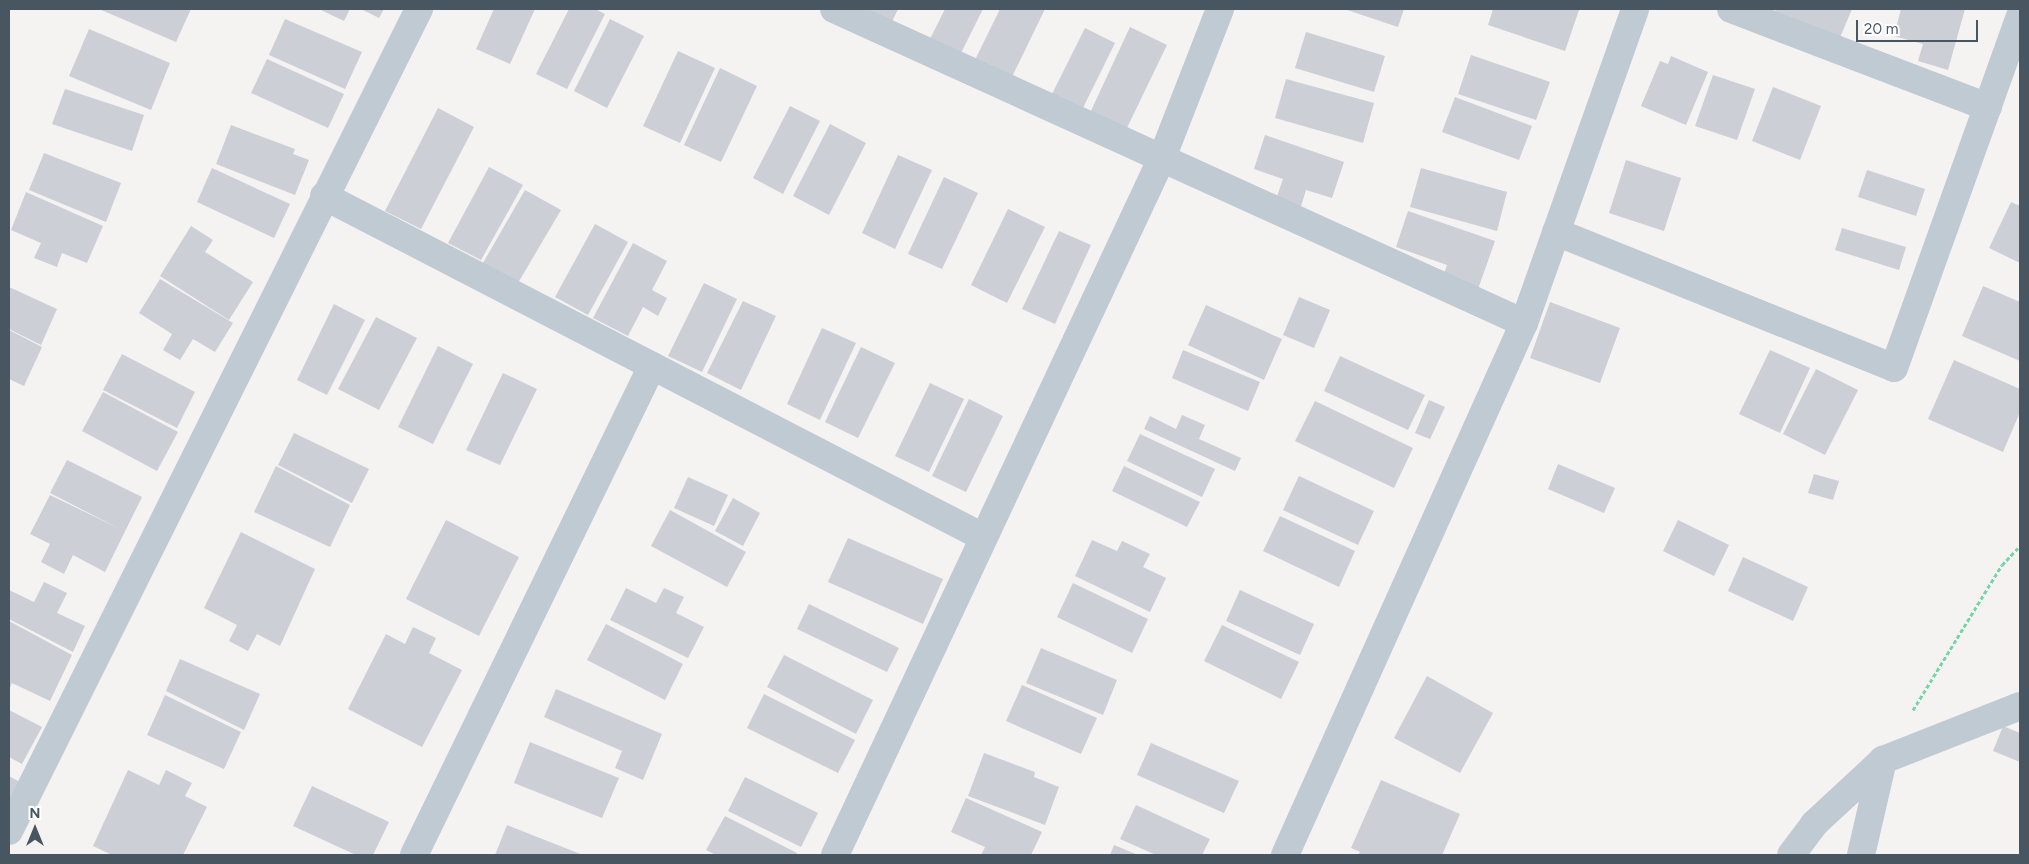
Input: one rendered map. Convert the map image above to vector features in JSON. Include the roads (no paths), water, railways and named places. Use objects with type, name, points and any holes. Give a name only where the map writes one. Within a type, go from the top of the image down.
[{"type":"street","points":[[9,831],[324,196],[419,9]]},
{"type":"street","points":[[834,9],[1524,323]]},
{"type":"street","points":[[835,855],[1162,158],[1220,9]]},
{"type":"street","points":[[1285,855],[1524,323],[1635,9]]},
{"type":"street","points":[[1731,9],[1988,107]]},
{"type":"street","points":[[1556,232],[1894,368],[2020,17]]},
{"type":"street","points":[[324,196],[983,537]]},
{"type":"street","points":[[414,855],[652,366]]},
{"type":"street","points":[[1790,855],[1814,824],[1883,760],[2020,706]]},
{"type":"street","points":[[1861,855],[1883,760]]}]
